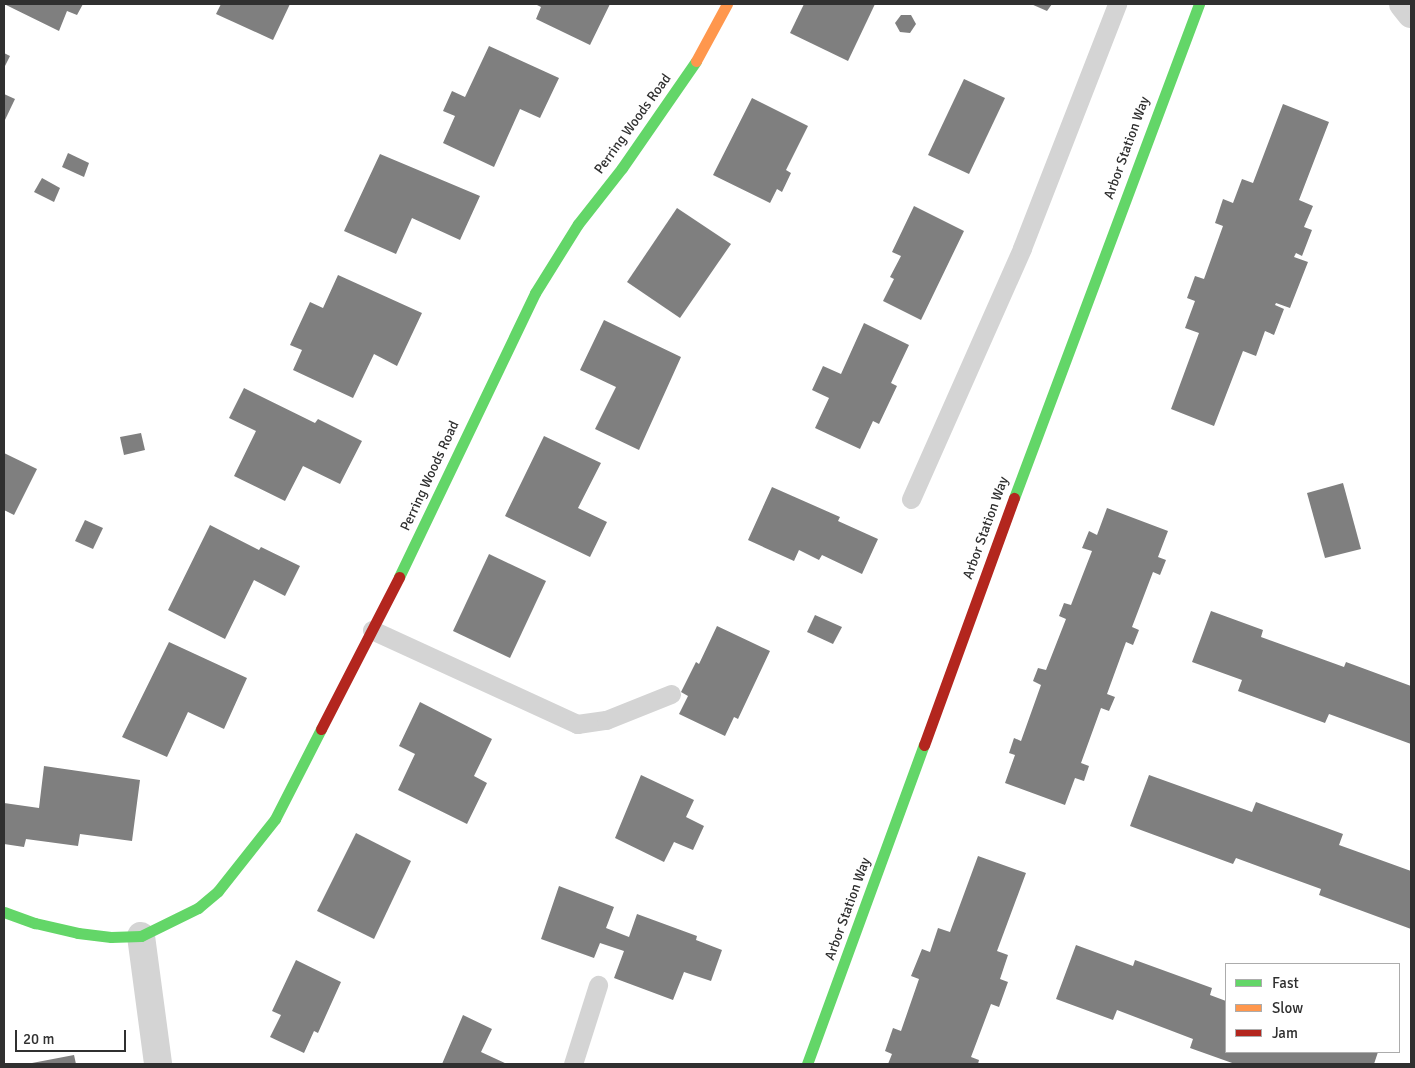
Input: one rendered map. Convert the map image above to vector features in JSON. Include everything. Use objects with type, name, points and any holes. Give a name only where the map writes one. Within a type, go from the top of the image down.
[{"type":"street","name":"Perring Woods Road","points":[[141,936],[198,908],[218,891],[274,819],[372,630],[535,293],[578,224],[622,168],[701,54],[727,4]]},
{"type":"street","name":"Arbor Station Way","points":[[808,1064],[1030,453],[1199,4]]},
{"type":"street","points":[[1403,4],[1411,14]]},
{"type":"street","points":[[4,912],[35,923],[78,933],[141,936],[158,1064]]},
{"type":"lane","points":[[912,499],[1022,248],[1117,4]]},
{"type":"lane","points":[[372,630],[577,724],[606,720],[671,694]]},
{"type":"lane","points":[[573,1064],[598,985]]},
{"type":"building","points":[[4,4],[83,4],[77,15],[67,11],[59,31]]},
{"type":"building","points":[[221,4],[290,4],[273,40],[216,14]]},
{"type":"building","points":[[535,4],[610,4],[590,45],[536,19],[541,7]]},
{"type":"building","points":[[804,4],[875,4],[848,61],[790,33]]},
{"type":"building","points":[[1031,4],[1052,4],[1047,11]]},
{"type":"building","points":[[901,15],[911,15],[916,24],[910,33],[900,32],[895,23]]},
{"type":"building","points":[[489,46],[559,78],[540,118],[520,109],[494,167],[443,143],[455,116],[443,111],[452,91],[465,97]]},
{"type":"building","points":[[4,53],[10,56],[4,68]]},
{"type":"building","points":[[964,79],[1005,98],[969,174],[928,155]]},
{"type":"building","points":[[4,94],[15,99],[4,122]]},
{"type":"building","points":[[752,98],[808,126],[786,170],[791,173],[782,192],[777,189],[770,203],[713,175]]},
{"type":"building","points":[[1283,104],[1329,122],[1299,200],[1313,206],[1304,227],[1312,230],[1302,256],[1296,253],[1294,257],[1308,262],[1290,308],[1276,303],[1275,305],[1284,309],[1274,335],[1265,331],[1256,356],[1243,351],[1214,426],[1171,409],[1199,333],[1185,328],[1195,301],[1187,298],[1195,276],[1204,279],[1223,226],[1215,223],[1223,199],[1233,203],[1242,179],[1253,183]]},
{"type":"building","points":[[68,153],[89,163],[84,177],[62,167]]},
{"type":"building","points":[[380,154],[480,196],[460,240],[412,218],[396,254],[344,231]]},
{"type":"building","points":[[42,178],[60,188],[54,202],[34,192]]},
{"type":"building","points":[[914,206],[964,231],[921,320],[883,301],[894,279],[890,277],[901,256],[892,252]]},
{"type":"building","points":[[677,208],[731,244],[680,318],[627,282]]},
{"type":"building","points":[[338,275],[422,313],[397,366],[374,354],[353,398],[293,370],[302,350],[290,345],[310,302],[323,308]]},
{"type":"building","points":[[604,320],[681,357],[639,450],[595,429],[616,387],[580,370]]},
{"type":"building","points":[[864,323],[909,345],[891,383],[897,386],[879,424],[873,421],[860,449],[815,428],[829,398],[812,390],[823,366],[841,374]]},
{"type":"building","points":[[244,388],[315,423],[318,419],[362,441],[340,484],[303,466],[285,501],[234,476],[256,431],[229,418]]},
{"type":"building","points":[[141,433],[145,450],[124,455],[120,437]]},
{"type":"building","points":[[544,436],[601,463],[578,508],[607,522],[590,557],[505,516]]},
{"type":"building","points":[[4,453],[37,469],[14,515],[4,510]]},
{"type":"building","points":[[1343,483],[1361,549],[1325,558],[1307,493]]},
{"type":"building","points":[[772,487],[840,517],[838,521],[878,539],[862,574],[822,555],[819,560],[799,550],[794,561],[748,540]]},
{"type":"building","points":[[1107,508],[1168,531],[1158,557],[1166,560],[1160,575],[1153,572],[1132,627],[1139,630],[1133,645],[1126,642],[1107,694],[1115,697],[1109,711],[1101,708],[1081,763],[1089,766],[1084,781],[1075,778],[1065,805],[1005,783],[1015,755],[1009,753],[1014,738],[1021,741],[1041,685],[1033,681],[1038,668],[1046,670],[1066,619],[1059,616],[1064,603],[1071,605],[1092,551],[1082,548],[1089,531],[1097,535]]},
{"type":"building","points":[[85,520],[103,528],[93,549],[75,541]]},
{"type":"building","points":[[210,525],[259,550],[261,547],[300,566],[285,596],[254,580],[225,639],[168,610]]},
{"type":"building","points":[[489,554],[546,581],[510,658],[453,631]]},
{"type":"building","points":[[1211,611],[1263,630],[1261,637],[1344,667],[1346,662],[1411,686],[1411,744],[1329,714],[1325,723],[1238,691],[1242,680],[1192,662]]},
{"type":"building","points":[[815,615],[842,627],[833,644],[807,632]]},
{"type":"building","points":[[717,626],[770,651],[738,719],[734,717],[725,736],[679,714],[688,696],[681,692],[696,662],[699,664]]},
{"type":"building","points":[[169,642],[247,678],[224,729],[188,712],[167,757],[122,737]]},
{"type":"building","points":[[420,702],[492,739],[474,776],[487,783],[467,824],[398,790],[415,754],[399,746]]},
{"type":"building","points":[[44,766],[140,780],[132,841],[80,834],[78,846],[26,839],[24,847],[4,844],[4,803],[39,808]]},
{"type":"building","points":[[641,775],[694,800],[686,817],[704,826],[693,850],[674,842],[664,862],[615,838]]},
{"type":"building","points":[[1149,775],[1252,812],[1256,802],[1343,834],[1339,845],[1411,871],[1411,929],[1319,895],[1321,889],[1236,858],[1233,864],[1130,826]]},
{"type":"building","points":[[356,833],[411,861],[374,939],[317,911]]},
{"type":"building","points":[[978,856],[1026,873],[997,951],[1008,955],[1000,979],[1008,982],[999,1007],[991,1004],[971,1057],[979,1060],[978,1064],[888,1064],[892,1054],[885,1051],[893,1028],[901,1031],[919,979],[911,976],[922,949],[930,952],[938,928],[950,932]]},
{"type":"building","points":[[559,886],[614,907],[606,928],[629,937],[637,914],[697,936],[696,940],[722,950],[711,981],[684,972],[673,1000],[614,978],[624,951],[600,943],[594,958],[541,939]]},
{"type":"building","points":[[1076,945],[1133,966],[1135,960],[1212,988],[1210,995],[1225,1001],[1225,1053],[1378,1053],[1374,1064],[1235,1064],[1190,1048],[1193,1039],[1117,1010],[1113,1020],[1056,999]]},
{"type":"building","points":[[296,960],[341,982],[318,1033],[314,1031],[304,1053],[270,1037],[281,1015],[272,1011]]},
{"type":"building","points":[[463,1015],[492,1029],[481,1052],[507,1064],[442,1064]]},
{"type":"building","points":[[74,1055],[76,1064],[32,1064],[32,1063]]},
{"type":"traffic: fast","points":[[1014,498],[1199,4]]},
{"type":"traffic: fast","points":[[399,577],[535,293],[578,224],[622,168],[696,61]]},
{"type":"traffic: fast","points":[[4,912],[35,923],[78,933],[111,937],[141,936],[198,908],[218,891],[275,819],[321,729]]},
{"type":"traffic: fast","points":[[807,1064],[924,745]]},
{"type":"traffic: slow","points":[[696,61],[727,4]]},
{"type":"traffic: jam","points":[[924,745],[1014,498]]},
{"type":"traffic: jam","points":[[321,729],[399,577]]}]
